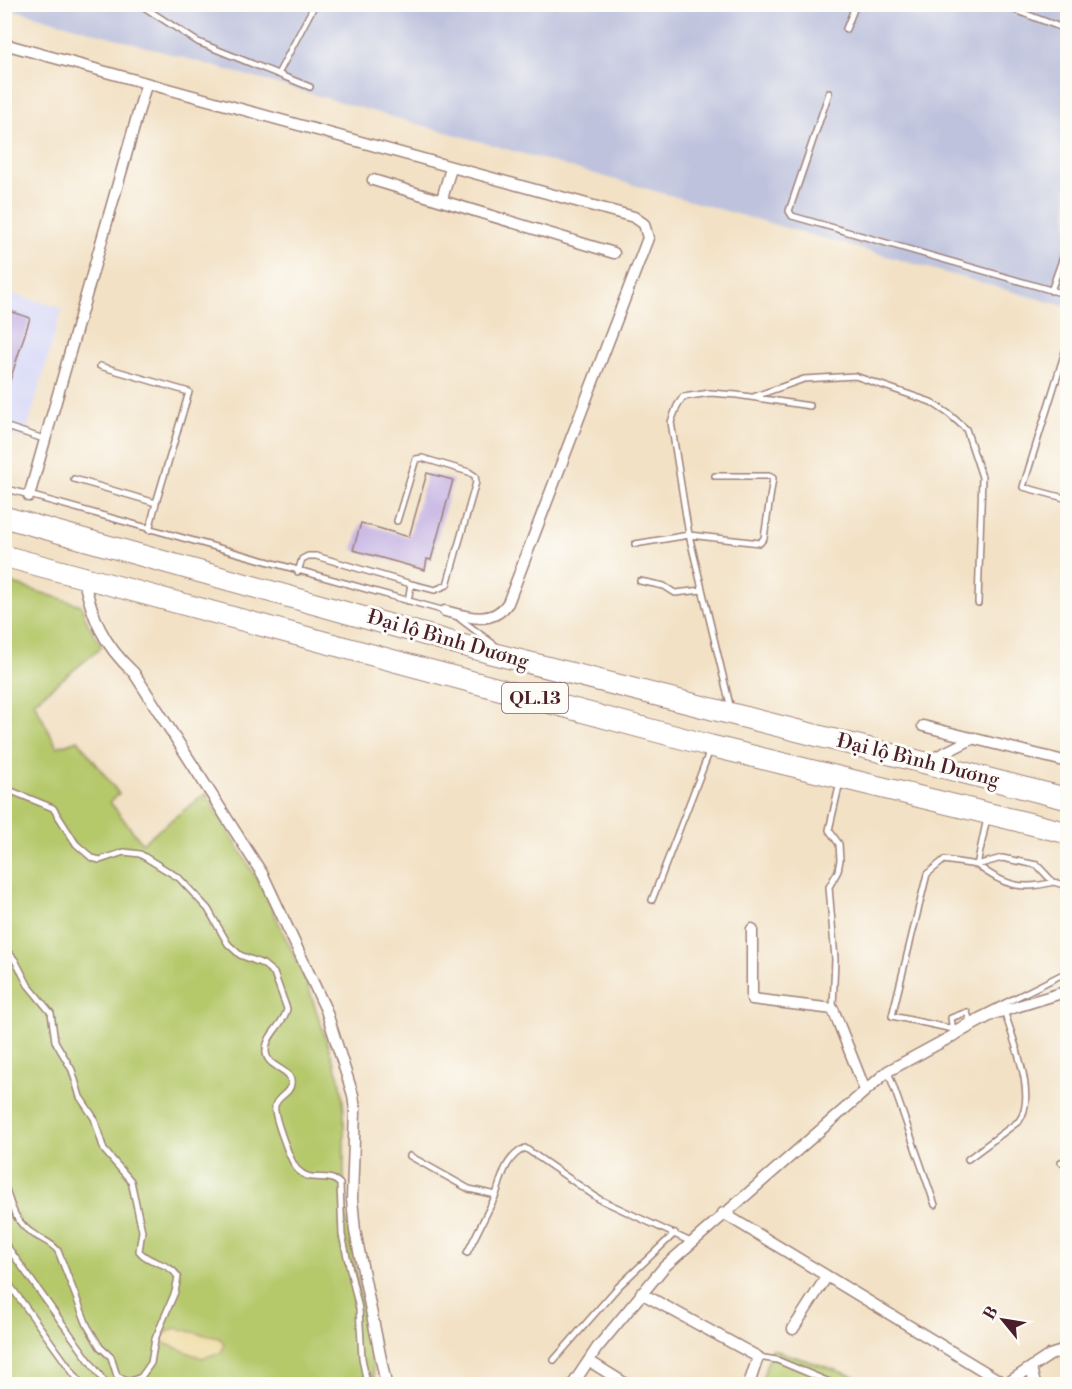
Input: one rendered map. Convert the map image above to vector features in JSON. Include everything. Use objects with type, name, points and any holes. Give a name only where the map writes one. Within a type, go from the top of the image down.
[{"type":"highway","name":"Đại lộ Bình Dương","points":[[4,517],[517,660],[1068,799]]},
{"type":"highway","name":"Đại lộ Bình Dương","points":[[4,555],[711,746],[1068,833]]},
{"type":"street","points":[[4,45],[640,220],[648,231],[648,238],[508,603],[497,614],[482,619],[447,612]]},
{"type":"street","points":[[29,496],[146,85]]},
{"type":"street","points":[[442,199],[451,168]]},
{"type":"street","points":[[374,180],[614,253]]},
{"type":"street","points":[[83,577],[93,616],[111,651],[134,673],[263,875],[326,1010],[353,1095],[355,1110],[352,1199],[355,1232],[386,1384]]},
{"type":"street","points":[[923,726],[1068,762]]},
{"type":"street","points":[[923,763],[974,738]]},
{"type":"street","points":[[752,929],[752,999],[833,1009],[865,1090]]},
{"type":"street","points":[[573,1384],[588,1360],[641,1293],[691,1242],[888,1071],[971,1023],[1068,991]]},
{"type":"street","points":[[723,1213],[1006,1384],[1050,1355],[1068,1349]]},
{"type":"street","points":[[794,1329],[827,1276]]},
{"type":"street","points":[[641,1293],[758,1357],[749,1384]]},
{"type":"street","points":[[588,1360],[624,1384]]},
{"type":"street","points":[[1031,1368],[1035,1384]]},
{"type":"lane","points":[[139,4],[198,42],[310,87]]},
{"type":"lane","points":[[278,74],[315,4]]},
{"type":"lane","points":[[846,29],[856,4]]},
{"type":"lane","points":[[999,4],[1068,30]]},
{"type":"lane","points":[[829,93],[789,211],[792,216],[1068,295]]},
{"type":"lane","points":[[1051,291],[1068,243]]},
{"type":"lane","points":[[1068,342],[1023,487],[1068,499]]},
{"type":"lane","points":[[100,366],[189,392],[149,530]]},
{"type":"lane","points":[[751,397],[804,379],[855,376],[923,398],[949,414],[966,429],[982,477],[978,603]]},
{"type":"lane","points":[[732,713],[689,535],[671,422],[676,406],[683,397],[710,393],[810,406]]},
{"type":"lane","points":[[4,426],[44,439]]},
{"type":"lane","points":[[298,572],[302,559],[311,555],[435,590],[447,585],[476,482],[475,476],[469,472],[422,458],[416,459],[397,521]]},
{"type":"lane","points":[[635,544],[689,535],[760,543],[764,538],[773,478],[769,476],[715,476]]},
{"type":"lane","points":[[74,479],[156,503]]},
{"type":"lane","points":[[4,488],[447,612],[517,660]]},
{"type":"lane","points":[[640,581],[664,586],[675,593],[702,590]]},
{"type":"lane","points":[[408,601],[411,584]]},
{"type":"lane","points":[[652,900],[711,746]]},
{"type":"lane","points":[[833,1009],[835,959],[829,887],[838,872],[840,860],[839,844],[829,830],[841,778]]},
{"type":"lane","points":[[4,788],[53,808],[76,844],[92,858],[100,860],[116,854],[133,853],[160,865],[198,896],[235,951],[263,964],[274,973],[287,1008],[284,1019],[267,1045],[266,1056],[271,1064],[287,1074],[291,1081],[289,1089],[276,1102],[275,1112],[297,1170],[306,1177],[332,1178],[340,1184],[342,1235],[359,1310],[362,1358],[367,1384]]},
{"type":"lane","points":[[977,865],[988,814]]},
{"type":"lane","points":[[1068,886],[1053,882],[1037,866],[1014,860],[1002,858],[977,865],[944,860],[927,874],[892,1012],[896,1018],[953,1032],[952,1016],[967,1012],[971,1023],[1063,974],[1068,968]]},
{"type":"lane","points":[[977,865],[996,880],[1032,888],[1053,882]]},
{"type":"lane","points":[[4,947],[15,960],[28,985],[51,1013],[55,1041],[72,1070],[80,1097],[94,1118],[104,1150],[131,1181],[142,1231],[139,1251],[144,1256],[174,1270],[178,1277],[175,1292],[155,1339],[151,1364],[141,1377],[125,1383],[117,1376],[111,1358],[91,1334],[58,1251],[49,1242],[31,1233],[17,1218],[4,1182]]},
{"type":"lane","points":[[968,1158],[1019,1121],[1025,1113],[1028,1095],[1005,1010]]},
{"type":"lane","points":[[888,1071],[935,1205]]},
{"type":"lane","points":[[467,1253],[496,1195],[507,1164],[516,1152],[525,1148],[599,1198],[691,1242]]},
{"type":"lane","points":[[410,1156],[469,1189],[496,1195]]},
{"type":"lane","points":[[554,1360],[618,1287],[675,1233]]},
{"type":"lane","points":[[4,1242],[103,1383]]},
{"type":"lane","points":[[4,1277],[81,1384]]},
{"type":"lane","points":[[758,1357],[777,1360],[834,1384]]},
{"type":"shaded area","points":[[4,5],[1067,5],[1067,307],[5,7]]},
{"type":"shaded area","points":[[5,292],[62,308],[25,438],[13,436],[5,464]]},
{"type":"green space","points":[[4,581],[81,605],[88,624],[102,647],[34,702],[57,747],[78,740],[119,794],[110,802],[142,843],[206,793],[263,889],[307,983],[341,1084],[344,1111],[344,1202],[376,1384],[5,1384]]},
{"type":"green space","points":[[771,1349],[878,1384],[761,1384]]},
{"type":"sand","points":[[175,1328],[219,1338],[224,1343],[222,1352],[202,1358],[161,1342],[164,1334]]},
{"type":"building","points":[[4,309],[30,318],[7,390],[4,390]]},
{"type":"building","points":[[427,473],[453,480],[431,560],[427,559],[425,570],[353,550],[361,523],[409,537]]}]
